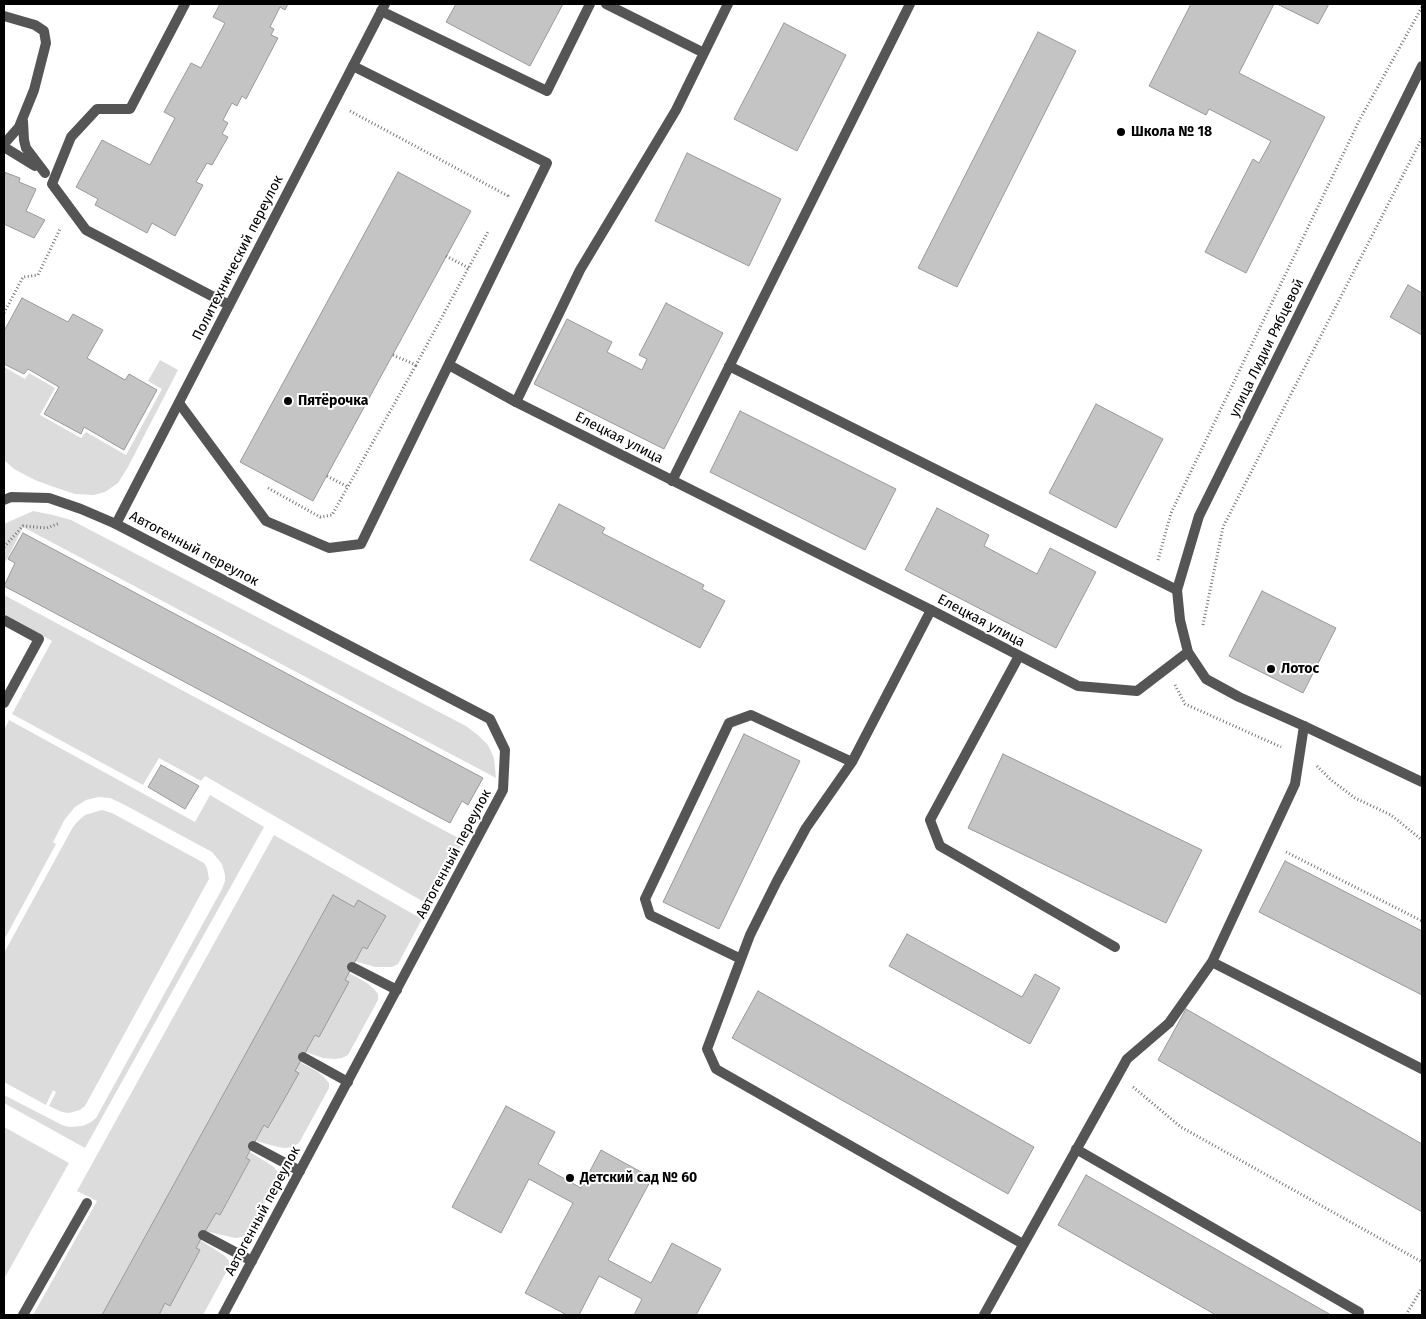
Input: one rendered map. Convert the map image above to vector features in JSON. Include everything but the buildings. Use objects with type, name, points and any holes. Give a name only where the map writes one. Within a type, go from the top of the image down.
[{"type":"street","points":[[52,184],[71,137],[97,109],[130,108],[185,4]]},
{"type":"street","points":[[383,7],[547,91],[590,4]]},
{"type":"street","points":[[606,4],[704,52]]},
{"type":"street","points":[[516,402],[580,270],[676,110],[728,4]]},
{"type":"street","points":[[672,480],[910,4]]},
{"type":"street","name":"Политехнический переулок","points":[[116,524],[383,7]]},
{"type":"street","points":[[4,16],[35,24],[44,31],[46,43],[34,90],[19,128],[4,146],[28,160],[45,173]]},
{"type":"street","points":[[179,402],[266,521],[329,548],[362,544],[547,163],[353,66]]},
{"type":"street","name":"улица Лидии Рябцевой","points":[[1188,652],[1180,620],[1177,590],[1199,516],[1422,66]]},
{"type":"street","points":[[23,118],[26,148],[86,230],[229,305]]},
{"type":"street","name":"Елецкая улица","points":[[449,365],[516,402],[931,610],[1078,686],[1137,692],[1188,652]]},
{"type":"street","points":[[729,366],[1177,590]]},
{"type":"street","name":"Автогенный переулок","points":[[4,500],[11,497],[49,498],[116,524],[490,719],[505,750],[503,790],[223,1315]]},
{"type":"street","points":[[931,610],[852,762],[806,828],[776,882],[750,935],[707,1049],[716,1069],[1023,1244]]},
{"type":"street","points":[[4,620],[39,639],[4,703]]},
{"type":"street","points":[[1188,652],[1206,679],[1239,697],[1422,782]]},
{"type":"street","points":[[1019,656],[930,820],[940,846],[1115,947]]},
{"type":"street","points":[[741,959],[650,915],[645,899],[729,723],[751,715],[852,762]]},
{"type":"street","points":[[984,1315],[1127,1059],[1169,1023],[1212,962],[1295,784],[1304,726]]},
{"type":"street","points":[[1212,962],[1422,1069]]},
{"type":"street","points":[[352,967],[397,990]]},
{"type":"street","points":[[303,1057],[348,1082]]},
{"type":"street","points":[[253,1146],[300,1172]]},
{"type":"street","points":[[1076,1149],[1359,1312]]},
{"type":"street","points":[[23,1315],[87,1203]]},
{"type":"street","points":[[203,1235],[252,1261]]},
{"type":"path","points":[[1153,578],[1171,513],[1360,119],[1422,7]]},
{"type":"path","points":[[334,102],[508,196],[503,204]]},
{"type":"path","points":[[1202,629],[1223,526],[1422,138]]},
{"type":"path","points":[[4,313],[23,277],[38,275],[60,229],[72,213]]},
{"type":"path","points":[[262,484],[320,517],[332,515],[490,228]]},
{"type":"path","points":[[446,256],[469,268]]},
{"type":"path","points":[[392,354],[416,365]]},
{"type":"path","points":[[327,476],[348,488]]},
{"type":"path","points":[[4,547],[22,526],[47,528],[63,523]]},
{"type":"path","points":[[1166,669],[1185,704],[1300,755],[1316,765],[1331,780],[1355,798],[1391,815],[1422,840]]},
{"type":"path","points":[[1268,842],[1422,921]]},
{"type":"path","points":[[1119,1075],[1181,1127],[1422,1262]]},
{"type":"path","points":[[1406,1315],[1422,1288]]},
{"type":"shaded area","points":[[160,360],[178,370],[128,467],[118,483],[105,492],[94,495],[75,494],[35,480],[14,469],[4,460],[4,367],[25,379],[29,373],[55,388],[40,415],[81,438],[86,432],[126,455],[162,389],[148,381]]},
{"type":"shaded area","points":[[33,511],[71,520],[466,726],[488,745],[494,758],[496,778],[23,527],[4,565],[4,524]]},
{"type":"shaded area","points":[[4,595],[464,841],[429,905],[205,776],[201,781],[159,758],[143,785],[12,714],[52,641],[4,614]]},
{"type":"shaded area","points":[[9,720],[195,822],[210,795],[264,827],[85,1148],[4,1103],[4,1095],[69,1127],[83,1126],[96,1118],[222,889],[225,875],[222,864],[212,852],[110,798],[99,797],[86,800],[75,807],[65,819],[53,842],[56,844],[4,940],[4,730]]},
{"type":"shaded area","points":[[102,810],[112,813],[204,863],[209,879],[85,1106],[80,1110],[69,1113],[49,1106],[56,1092],[53,1090],[46,1105],[4,1082],[4,953],[73,827],[85,815]]},
{"type":"shaded area","points":[[274,835],[422,919],[398,964],[392,967],[375,967],[355,961],[363,947],[367,949],[386,916],[358,901],[354,907],[333,895],[102,1315],[33,1315],[97,1201],[77,1191]]},
{"type":"shaded area","points":[[349,973],[374,989],[378,994],[378,1000],[348,1055],[335,1059],[323,1058],[305,1052],[349,982],[345,980]]},
{"type":"shaded area","points":[[300,1062],[324,1077],[329,1083],[329,1088],[299,1143],[285,1148],[256,1141],[264,1125],[269,1128],[298,1073],[295,1071]]},
{"type":"shaded area","points":[[4,1127],[69,1163],[4,1279]]},
{"type":"shaded area","points":[[250,1152],[274,1167],[278,1173],[278,1178],[248,1234],[235,1238],[205,1231],[216,1213],[220,1215],[250,1161],[246,1158]]},
{"type":"shaded area","points":[[200,1240],[225,1256],[229,1261],[229,1267],[203,1315],[159,1315],[165,1303],[170,1305],[200,1251],[196,1248]]},
{"type":"place","name":"Школа № 18","points":[[1121,132]]},
{"type":"place","name":"Пятёрочка","points":[[288,401]]},
{"type":"place","name":"Лотос","points":[[1271,669]]},
{"type":"place","name":"Детский сад № 60","points":[[570,1178]]}]
